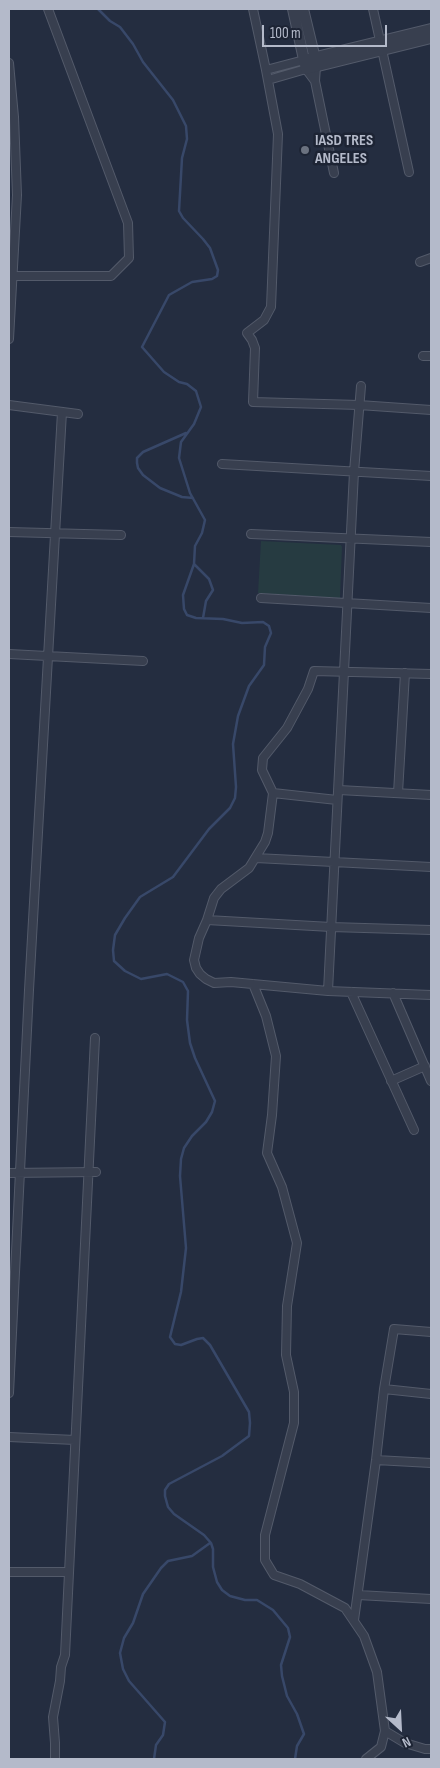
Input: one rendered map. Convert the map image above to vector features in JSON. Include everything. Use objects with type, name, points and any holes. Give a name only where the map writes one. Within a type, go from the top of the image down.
[{"type":"street","points":[[10,277],[111,276],[129,258],[128,223],[48,9]]},
{"type":"street","points":[[253,9],[278,134],[271,307],[264,320],[247,333],[255,348],[253,402],[359,405],[431,410]]},
{"type":"street","points":[[292,9],[315,81],[334,172]]},
{"type":"street","points":[[303,9],[310,63]]},
{"type":"street","points":[[372,9],[409,172]]},
{"type":"street","points":[[381,46],[431,29]]},
{"type":"street","points":[[266,70],[310,63],[381,46],[431,38]]},
{"type":"street","points":[[9,63],[14,117],[17,196],[10,277],[9,339]]},
{"type":"street","points":[[268,80],[310,63]]},
{"type":"street","points":[[420,262],[431,258]]},
{"type":"street","points":[[328,991],[354,472],[361,386]]},
{"type":"street","points":[[9,405],[78,414]]},
{"type":"street","points":[[9,1393],[19,1173],[62,412]]},
{"type":"street","points":[[222,464],[431,476]]},
{"type":"street","points":[[9,532],[121,536]]},
{"type":"street","points":[[251,534],[431,542]]},
{"type":"street","points":[[261,598],[431,608]]},
{"type":"street","points":[[9,654],[143,661]]},
{"type":"street","points":[[431,674],[314,670],[308,689],[291,721],[266,753],[261,763],[272,793],[268,833],[249,868],[220,889],[214,898],[199,938],[194,960],[200,974],[214,983],[252,984],[328,991],[431,995]]},
{"type":"street","points":[[398,794],[405,673]]},
{"type":"street","points":[[339,790],[431,795]]},
{"type":"street","points":[[272,793],[337,800]]},
{"type":"street","points":[[256,858],[431,867]]},
{"type":"street","points":[[207,920],[431,930]]},
{"type":"street","points":[[252,984],[266,1016],[276,1056],[267,1153],[282,1187],[297,1243],[287,1306],[286,1355],[294,1392],[294,1423],[265,1535],[265,1560],[274,1575],[300,1584],[345,1608],[364,1636],[378,1672],[385,1731],[381,1747],[366,1759]]},
{"type":"street","points":[[351,992],[414,1130]]},
{"type":"street","points":[[393,993],[431,1081]]},
{"type":"street","points":[[55,1759],[56,1743],[52,1717],[65,1655],[75,1440],[92,1172],[95,1038]]},
{"type":"street","points":[[391,1081],[431,1060]]},
{"type":"street","points":[[9,1173],[92,1172]]},
{"type":"street","points":[[354,1620],[384,1389],[394,1330],[431,1332]]},
{"type":"street","points":[[384,1389],[431,1394]]},
{"type":"street","points":[[9,1436],[75,1440]]},
{"type":"street","points":[[376,1460],[431,1463]]},
{"type":"street","points":[[9,1572],[68,1572]]},
{"type":"street","points":[[358,1595],[431,1599]]},
{"type":"street","points":[[385,1731],[405,1743],[431,1749]]},
{"type":"green space","points":[[261,541],[341,545],[340,598],[258,593]]},
{"type":"waterway","points":[[98,9],[110,21],[120,27],[133,44],[143,62],[173,100],[186,126],[187,139],[182,158],[179,211],[210,248],[218,270],[217,276],[212,279],[192,282],[169,295],[142,347],[164,372],[196,391],[201,407],[194,424],[181,442],[179,458],[190,493],[205,520],[202,533],[195,546],[194,564],[183,595],[184,609],[187,615],[196,618],[223,619],[242,623],[263,622],[269,626],[271,633],[265,647],[264,665],[249,686],[238,716],[233,744],[235,798],[230,808],[209,829],[173,877],[140,897],[115,935],[113,950],[114,961],[125,971],[141,979],[167,974],[183,982],[188,991],[187,1020],[190,1043],[215,1101],[212,1112],[184,1148],[181,1159],[180,1176],[186,1248],[181,1292],[170,1337],[175,1344],[181,1345],[203,1338],[210,1345],[249,1412],[249,1436],[222,1456],[169,1484],[165,1490],[165,1496],[168,1507],[174,1514],[204,1535],[211,1543],[213,1567],[217,1582],[222,1590],[230,1596],[245,1600],[257,1600],[273,1610],[288,1628],[290,1637],[281,1665],[282,1676],[287,1696],[297,1714],[304,1734],[297,1746],[295,1759]]},
{"type":"waterway","points":[[186,433],[143,452],[137,458],[137,463],[143,475],[160,488],[182,497],[193,498]]},
{"type":"waterway","points":[[194,564],[209,579],[213,590],[206,601],[203,618]]},
{"type":"waterway","points":[[154,1759],[156,1745],[163,1735],[165,1722],[129,1681],[123,1669],[120,1653],[124,1638],[133,1623],[143,1594],[161,1568],[168,1561],[192,1556],[210,1543]]},
{"type":"place","name":"IASD TRES ANGELES","points":[[305,150]]}]
